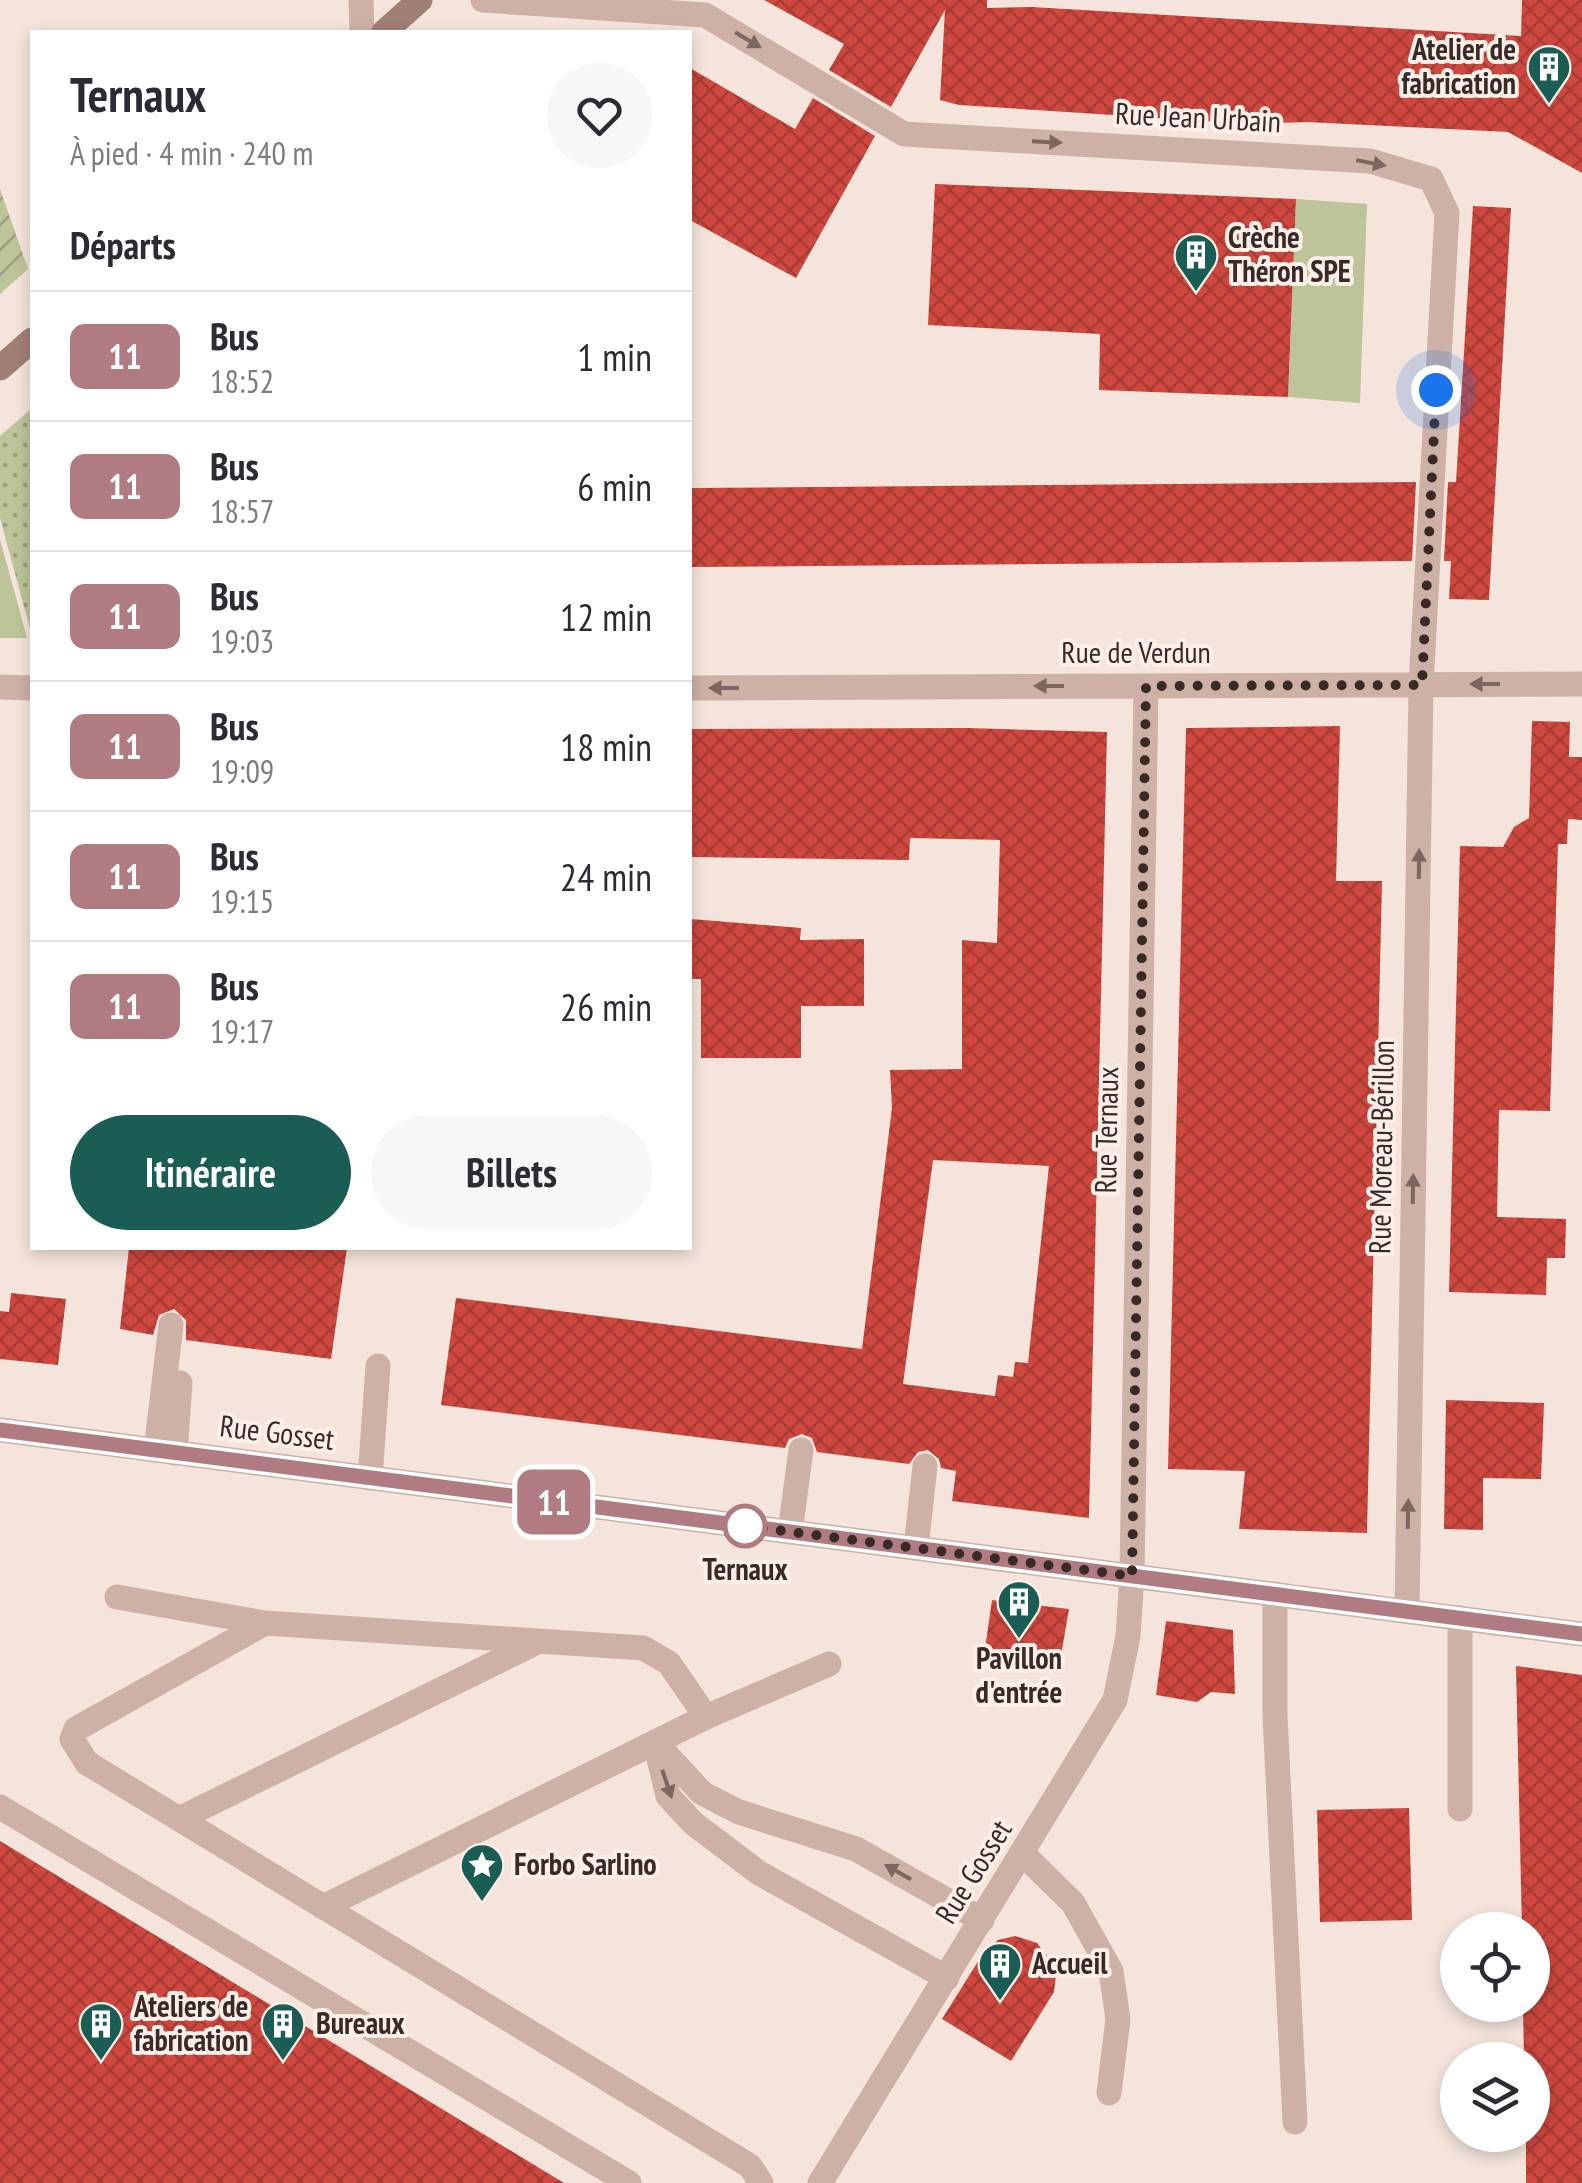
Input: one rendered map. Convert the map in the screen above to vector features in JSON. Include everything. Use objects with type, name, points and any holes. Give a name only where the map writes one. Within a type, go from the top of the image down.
[{"type":"main road","points":[[386,30],[420,0]]},
{"type":"main road","points":[[0,368],[30,342]]},
{"type":"street","points":[[361,0],[362,30]]},
{"type":"street","name":"Rue Jean Urbain","points":[[483,0],[705,15],[904,134],[1370,160],[1431,179],[1446,213],[1422,685]]},
{"type":"street","name":"Rue de Verdun","points":[[692,688],[1582,684]]},
{"type":"street","name":"Rue Moreau-Bérillon","points":[[1407,1611],[1422,685]]},
{"type":"street","name":"Rue Ternaux","points":[[1132,1576],[1146,686]]},
{"type":"street","points":[[0,688],[30,688]]},
{"type":"street","points":[[165,1451],[177,1332]]},
{"type":"street","name":"Rue Gosset","points":[[370,1478],[378,1366]]},
{"type":"street","name":"Rue Gosset","points":[[0,1430],[1582,1634]]},
{"type":"street","points":[[790,1532],[801,1450]]},
{"type":"street","points":[[916,1548],[925,1466]]},
{"type":"street","name":"Rue Gosset","points":[[820,2183],[1115,1700],[1128,1636],[1132,1576]]},
{"type":"street","points":[[1275,1594],[1275,1716],[1295,2122]]},
{"type":"street","points":[[117,1596],[265,1622],[643,1648],[668,1664],[706,1718]]},
{"type":"street","points":[[1460,1618],[1460,1809]]},
{"type":"street","points":[[265,1622],[76,1729],[72,1739],[87,1764],[750,2166],[761,2183]]},
{"type":"street","points":[[179,1818],[540,1640]]},
{"type":"street","points":[[323,1907],[655,1742],[829,1664]]},
{"type":"street","points":[[655,1742],[702,1793],[739,1812],[856,1849],[982,1920]]},
{"type":"street","points":[[655,1742],[668,1796],[693,1823],[759,1874],[946,1978]]},
{"type":"street","points":[[0,1807],[629,2183]]},
{"type":"street","points":[[1023,1854],[1072,1902],[1111,1971],[1118,2018],[1110,2092]]},
{"type":"green space","points":[[0,189],[28,269],[0,294]]},
{"type":"green space","points":[[1296,199],[1367,204],[1360,403],[1288,397]]},
{"type":"green space","points":[[30,410],[30,629],[0,518],[0,436]]},
{"type":"green space","points":[[0,539],[27,638],[0,638]]},
{"type":"building","points":[[764,0],[987,0],[987,8],[1032,7],[1521,36],[1522,0],[1582,0],[1582,173],[1508,132],[1307,122],[1253,124],[959,105],[940,100],[945,10],[891,107],[829,70],[844,44]]},
{"type":"building","points":[[692,69],[795,129],[813,98],[875,136],[796,278],[692,221]]},
{"type":"building","name":"Crèche Théron SPE","points":[[935,184],[1296,199],[1288,397],[1099,390],[1100,334],[928,325]]},
{"type":"building","points":[[1473,206],[1511,208],[1489,600],[1449,599],[1451,561],[1444,561],[1448,482],[1456,482]]},
{"type":"building","points":[[1416,482],[1412,561],[692,567],[692,488]]},
{"type":"building","points":[[1532,721],[1570,722],[1569,757],[1582,757],[1582,820],[1568,819],[1567,844],[1558,844],[1550,1111],[1499,1110],[1497,1217],[1566,1219],[1565,1258],[1547,1258],[1546,1295],[1449,1292],[1460,846],[1503,847],[1514,827],[1529,818]]},
{"type":"building","points":[[1340,726],[1336,881],[1382,881],[1367,1533],[1239,1529],[1245,1471],[1168,1469],[1186,728]]},
{"type":"building","points":[[692,729],[1107,732],[1089,1518],[952,1501],[956,1471],[941,1468],[939,1459],[928,1450],[918,1452],[909,1464],[817,1452],[812,1438],[802,1434],[789,1439],[785,1448],[441,1405],[456,1298],[862,1349],[892,1108],[890,1070],[962,1069],[962,940],[997,943],[1000,840],[910,838],[909,860],[692,857]],"holes":[[[933,1160],[1049,1166],[1028,1363],[1015,1362],[1013,1377],[998,1375],[995,1396],[903,1384]]]},
{"type":"building","points":[[692,919],[801,928],[800,940],[864,939],[864,1006],[801,1006],[801,1058],[701,1058],[701,979],[692,979]]},
{"type":"building","points":[[129,1250],[347,1250],[331,1359],[186,1340],[186,1320],[174,1309],[159,1315],[153,1335],[120,1329]]},
{"type":"building","points":[[11,1293],[66,1299],[58,1365],[0,1359],[0,1311],[9,1312]]},
{"type":"building","points":[[1446,1400],[1544,1403],[1541,1479],[1483,1478],[1483,1530],[1444,1529]]},
{"type":"building","name":"Pavillon d'entrée","points":[[992,1600],[1069,1609],[1058,1673],[983,1663]]},
{"type":"building","points":[[1166,1621],[1233,1630],[1235,1694],[1211,1692],[1197,1702],[1156,1695]]},
{"type":"building","points":[[1516,1666],[1582,1675],[1582,2183],[1526,2183],[1526,2152],[1550,2152],[1550,2042],[1524,2042],[1523,2022],[1550,2022],[1550,1912],[1522,1912]]},
{"type":"building","points":[[1409,1808],[1412,1920],[1320,1922],[1317,1810]]},
{"type":"building","points":[[0,1841],[564,2183],[0,2183]]},
{"type":"building","name":"Accueil","points":[[1015,1936],[1037,1943],[1056,1975],[1054,1992],[1011,2061],[942,2019],[982,1955],[998,1940]]},
{"type":"bus line","name":"11","points":[[0,1430],[1582,1634]]},
{"type":"place","name":"Atelier de fabrication","points":[[1549,105]]},
{"type":"place","name":"Crèche Théron SPE","points":[[1196,293]]},
{"type":"place","name":"Ternaux","points":[[745,1526]]},
{"type":"place","name":"Pavillon d'entrée","points":[[1019,1640]]},
{"type":"place","name":"Forbo Sarlino","points":[[482,1903]]},
{"type":"place","name":"Accueil","points":[[1000,2002]]},
{"type":"place","name":"Ateliers de fabrication","points":[[101,2062]]},
{"type":"place","name":"Bureaux","points":[[283,2062]]},
{"type":"route","points":[[745,1526],[1132,1576],[1146,686],[1422,685],[1436,390]]}]
